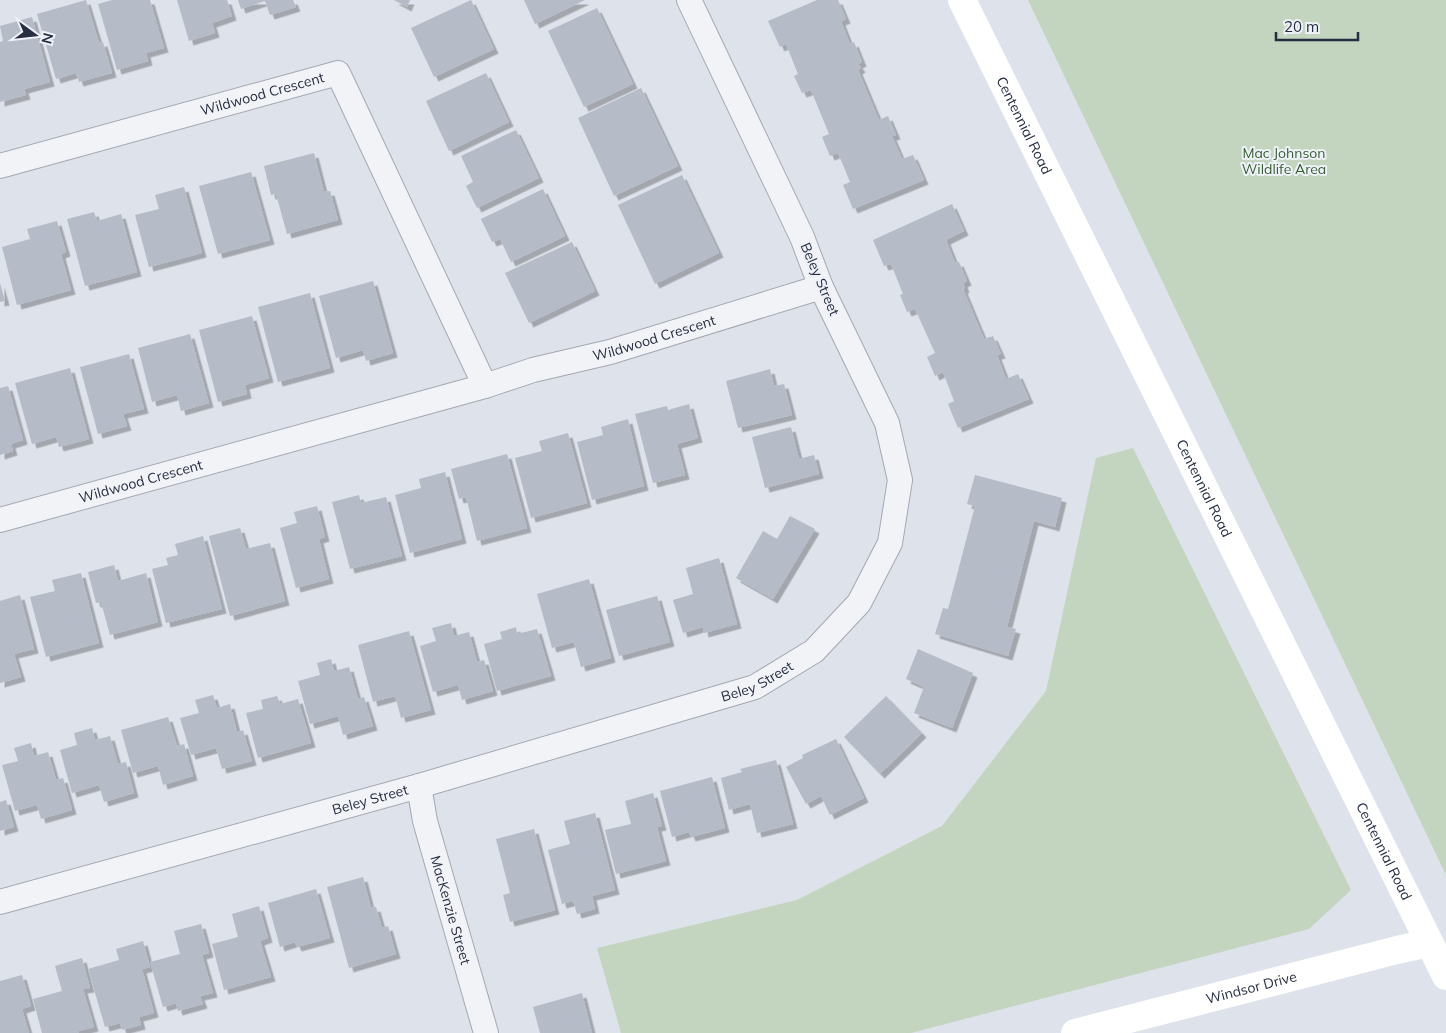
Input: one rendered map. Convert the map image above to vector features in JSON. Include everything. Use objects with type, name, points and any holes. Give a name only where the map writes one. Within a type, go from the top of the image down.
[{"type":"main road","name":"Centennial Road","points":[[962,0],[1446,976]]},
{"type":"main road","name":"Windsor Drive","points":[[1075,1033],[1429,943]]},
{"type":"street","name":"Beley Street","points":[[0,902],[419,786],[755,687],[814,651],[859,603],[890,543],[900,480],[887,423],[821,287],[802,237],[689,0]]},
{"type":"street","name":"Wildwood Crescent","points":[[0,166],[338,73],[485,386]]},
{"type":"street","name":"Wildwood Crescent","points":[[0,520],[485,386],[533,370],[610,352],[821,287]]},
{"type":"street","name":"MacKenzie Street","points":[[419,786],[426,821],[486,1033]]},
{"type":"green space","name":"Mac Johnson Wildlife Area","points":[[1028,0],[1446,0],[1446,875]]},
{"type":"green space","points":[[1133,448],[1351,890],[1309,929],[911,1033],[621,1033],[597,948],[797,900],[942,826],[1046,691],[1096,458]]},
{"type":"building","points":[[86,0],[99,43],[103,42],[112,73],[79,82],[76,73],[56,79],[37,14]]},
{"type":"building","points":[[112,0],[150,0],[164,48],[146,53],[148,61],[117,70],[98,4]]},
{"type":"building","points":[[177,0],[227,0],[232,16],[212,23],[215,33],[189,41]]},
{"type":"building","points":[[238,0],[293,0],[296,7],[270,15],[265,1],[241,9]]},
{"type":"building","points":[[394,0],[410,0],[407,7]]},
{"type":"building","points":[[471,0],[494,49],[434,77],[411,28]]},
{"type":"building","points":[[524,0],[585,0],[535,24]]},
{"type":"building","points":[[817,0],[838,0],[846,19],[841,21],[850,44],[854,42],[862,62],[858,64],[861,68],[858,70],[879,120],[888,116],[896,135],[892,136],[902,159],[913,155],[924,180],[853,209],[843,185],[850,182],[838,153],[830,156],[822,137],[829,134],[811,90],[802,93],[794,76],[798,74],[786,44],[780,47],[768,21]]},
{"type":"building","points":[[597,8],[633,84],[584,107],[548,31]]},
{"type":"building","points":[[32,17],[50,82],[24,89],[26,95],[0,102],[0,42],[3,41],[0,26]]},
{"type":"building","points":[[486,73],[509,122],[449,151],[426,101]]},
{"type":"building","points":[[641,88],[678,166],[614,196],[578,118]]},
{"type":"building","points":[[516,130],[539,178],[477,208],[466,186],[473,182],[461,156]]},
{"type":"building","points":[[314,153],[324,192],[330,191],[338,220],[287,234],[276,194],[271,195],[264,166]]},
{"type":"building","points":[[251,172],[270,240],[218,254],[199,186]]},
{"type":"building","points":[[682,175],[719,253],[655,284],[618,205]]},
{"type":"building","points":[[184,187],[202,253],[149,267],[135,215],[159,209],[155,195]]},
{"type":"building","points":[[543,189],[565,236],[511,262],[500,239],[492,242],[481,219]]},
{"type":"building","points":[[952,204],[964,231],[946,240],[955,263],[959,262],[967,281],[963,283],[965,288],[963,289],[984,339],[993,336],[1001,354],[997,355],[1006,379],[1018,374],[1029,399],[958,428],[948,404],[954,401],[943,372],[935,376],[927,357],[935,353],[915,309],[907,312],[900,295],[903,294],[891,264],[884,266],[873,240]]},
{"type":"building","points":[[94,212],[97,221],[121,214],[137,272],[85,286],[67,219]]},
{"type":"building","points":[[57,221],[66,252],[61,254],[71,290],[17,305],[2,247],[30,239],[27,229]]},
{"type":"building","points":[[572,242],[595,291],[529,323],[505,273]]},
{"type":"building","points":[[373,281],[393,353],[366,361],[363,350],[336,358],[319,296]]},
{"type":"building","points":[[0,283],[5,301],[0,302]]},
{"type":"building","points":[[310,293],[330,368],[278,382],[258,307]]},
{"type":"building","points":[[252,316],[269,378],[245,385],[247,394],[218,402],[199,330]]},
{"type":"building","points":[[190,334],[209,403],[181,411],[177,395],[152,402],[138,348]]},
{"type":"building","points":[[129,354],[144,409],[123,414],[127,426],[98,434],[80,367]]},
{"type":"building","points":[[70,368],[89,439],[59,447],[56,437],[32,444],[15,383]]},
{"type":"building","points":[[770,369],[774,386],[784,384],[792,415],[738,428],[726,381]]},
{"type":"building","points":[[8,386],[23,440],[11,444],[13,451],[0,455],[0,388]]},
{"type":"building","points":[[689,404],[698,438],[677,444],[685,475],[653,483],[635,414],[667,406],[668,410]]},
{"type":"building","points":[[628,419],[644,486],[592,500],[577,442],[603,435],[601,427]]},
{"type":"building","points":[[791,427],[799,459],[814,455],[819,474],[765,488],[752,437]]},
{"type":"building","points":[[568,433],[587,503],[531,518],[515,458],[542,451],[539,441]]},
{"type":"building","points":[[507,454],[527,528],[477,541],[466,497],[459,499],[451,469]]},
{"type":"building","points":[[445,472],[462,539],[410,553],[395,495],[421,488],[419,479]]},
{"type":"building","points":[[975,475],[1062,498],[1055,527],[1034,521],[1007,627],[1016,629],[1008,656],[935,634],[943,608],[948,609],[975,506],[967,504]]},
{"type":"building","points":[[359,495],[361,503],[386,497],[402,556],[350,569],[332,502]]},
{"type":"building","points":[[317,506],[325,537],[319,539],[329,579],[296,588],[280,528],[297,523],[294,512]]},
{"type":"building","points":[[790,516],[815,529],[773,599],[736,578],[763,531],[777,539]]},
{"type":"building","points":[[240,528],[246,549],[270,543],[285,601],[230,616],[209,536]]},
{"type":"building","points":[[203,536],[222,609],[166,623],[152,569],[168,565],[166,558],[178,555],[175,544]]},
{"type":"building","points":[[719,558],[737,624],[704,633],[703,627],[683,633],[673,600],[693,594],[686,568]]},
{"type":"building","points":[[114,565],[118,581],[146,573],[158,622],[110,635],[101,602],[96,603],[88,572]]},
{"type":"building","points":[[81,573],[99,643],[46,657],[30,597],[55,591],[52,580]]},
{"type":"building","points":[[589,579],[611,658],[581,667],[574,642],[552,648],[537,594]]},
{"type":"building","points":[[20,595],[34,649],[14,654],[21,677],[0,683],[0,601]]},
{"type":"building","points":[[657,596],[670,642],[619,656],[606,610]]},
{"type":"building","points":[[451,623],[454,636],[469,632],[477,662],[484,660],[493,691],[462,700],[458,685],[433,692],[420,646],[436,641],[432,628]]},
{"type":"building","points":[[516,627],[517,634],[537,629],[551,676],[497,691],[484,644],[502,639],[500,632]]},
{"type":"building","points":[[409,631],[431,710],[401,718],[395,696],[373,702],[358,645]]},
{"type":"building","points":[[918,649],[973,673],[952,728],[914,713],[924,687],[906,679]]},
{"type":"building","points":[[331,659],[334,671],[349,667],[358,699],[364,697],[373,726],[343,735],[338,716],[310,724],[298,681],[320,675],[317,663]]},
{"type":"building","points":[[213,695],[217,708],[230,704],[237,732],[243,730],[252,761],[222,769],[216,748],[191,755],[180,718],[199,713],[195,700]]},
{"type":"building","points":[[277,696],[280,704],[298,699],[311,743],[258,758],[246,713],[263,709],[261,700]]},
{"type":"building","points":[[886,696],[922,733],[880,774],[844,737]]},
{"type":"building","points":[[168,717],[177,746],[184,744],[193,776],[163,785],[158,766],[133,773],[121,730]]},
{"type":"building","points":[[92,728],[95,740],[110,736],[118,764],[126,762],[134,793],[104,802],[99,785],[72,793],[60,750],[77,745],[74,733]]},
{"type":"building","points":[[836,739],[864,798],[830,815],[821,796],[806,804],[786,767],[803,758],[802,755]]},
{"type":"building","points":[[31,743],[34,756],[48,752],[56,780],[63,778],[72,810],[41,819],[37,805],[15,811],[2,765],[18,761],[14,748]]},
{"type":"building","points":[[776,760],[793,824],[757,833],[750,804],[729,810],[721,778],[742,772],[740,769]]},
{"type":"building","points":[[712,777],[725,828],[691,837],[689,832],[672,837],[660,791]]},
{"type":"building","points":[[653,793],[662,826],[657,827],[666,861],[616,874],[605,830],[631,824],[625,801]]},
{"type":"building","points":[[6,800],[14,827],[0,831],[0,802]]},
{"type":"building","points":[[595,813],[615,890],[592,896],[595,909],[577,914],[573,901],[562,904],[548,850],[570,844],[564,821]]},
{"type":"building","points":[[534,829],[555,910],[510,922],[503,895],[510,893],[496,839]]},
{"type":"building","points":[[363,877],[371,908],[376,907],[382,928],[388,926],[396,954],[349,968],[327,887]]},
{"type":"building","points":[[316,889],[330,938],[297,947],[295,942],[280,947],[268,903]]},
{"type":"building","points":[[259,906],[268,938],[260,941],[271,977],[224,990],[212,944],[238,937],[232,914]]},
{"type":"building","points":[[201,924],[209,953],[202,955],[213,993],[200,996],[203,1004],[178,1011],[176,1003],[163,1007],[150,962],[180,954],[174,931]]},
{"type":"building","points":[[143,941],[150,967],[142,969],[154,1013],[139,1017],[141,1025],[122,1030],[120,1023],[105,1027],[88,969],[119,960],[116,949]]},
{"type":"building","points":[[82,958],[90,988],[83,989],[94,1027],[79,1031],[79,1033],[42,1033],[33,999],[62,991],[55,966]]},
{"type":"building","points":[[22,975],[31,1006],[22,1009],[29,1033],[0,1033],[0,981]]},
{"type":"building","points":[[582,993],[592,1033],[540,1033],[533,1007]]}]
